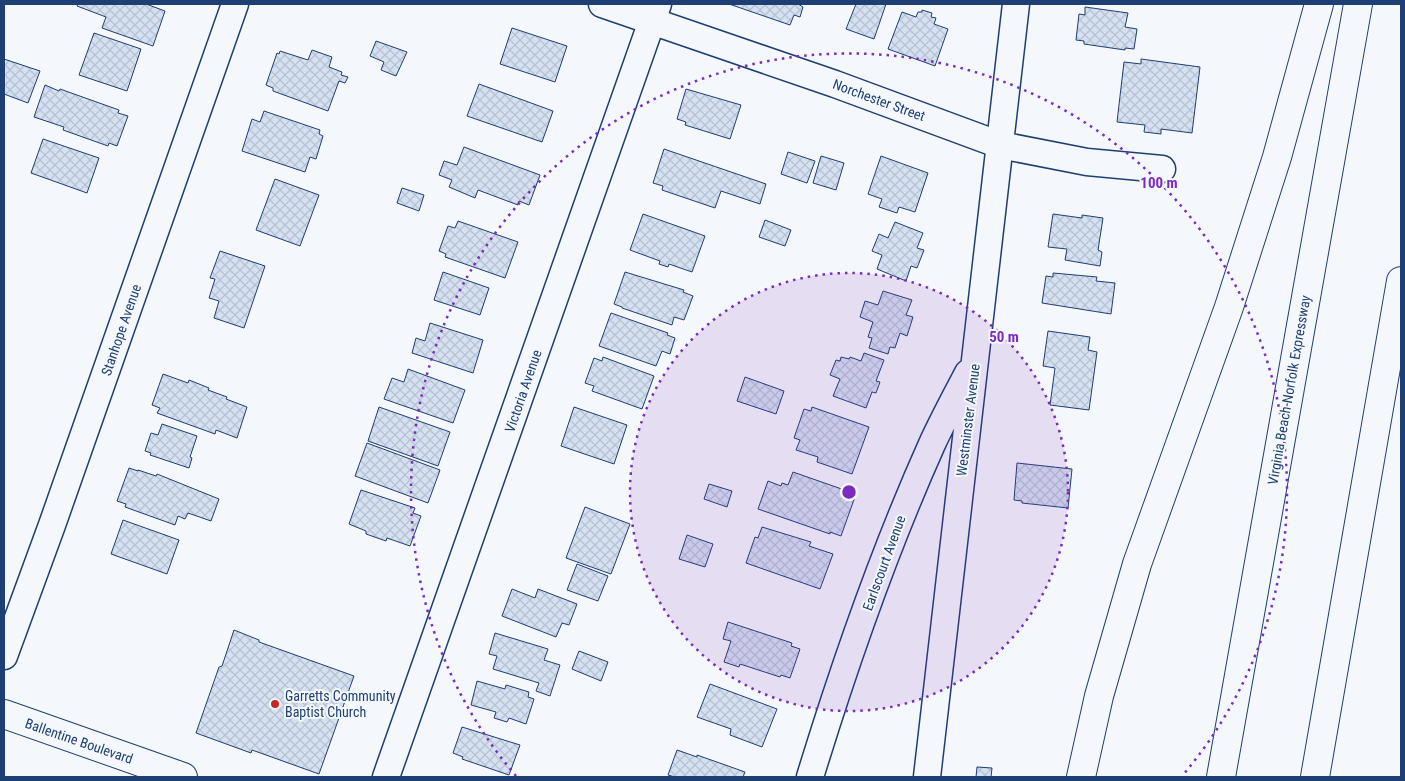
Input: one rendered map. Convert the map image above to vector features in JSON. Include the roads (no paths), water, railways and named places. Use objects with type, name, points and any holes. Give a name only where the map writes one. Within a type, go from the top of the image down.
[{"type":"main road","points":[[1081,777],[1098,696],[1137,564],[1232,297],[1278,157],[1319,4]]},
{"type":"main road","name":"Virginia Beach-Norfolk Expressway","points":[[1221,777],[1358,4]]},
{"type":"main road","points":[[1315,777],[1401,281]]},
{"type":"main road","name":"Ballentine Boulevard","points":[[4,714],[182,777]]},
{"type":"street","name":"Stanhope Avenue","points":[[4,656],[56,516],[235,4]]},
{"type":"street","name":"Norchester Street","points":[[602,4],[655,12],[836,84],[1000,145],[1087,162],[1162,169]]},
{"type":"street","name":"Westminster Avenue","points":[[927,777],[1016,4]]},
{"type":"street","name":"Victoria Avenue","points":[[386,777],[655,12]]},
{"type":"street","name":"Earlscourt Avenue","points":[[810,777],[831,710],[895,533],[932,443],[976,356]]},
{"type":"place","name":"Garretts Community Baptist Church","points":[[275,704]]}]
